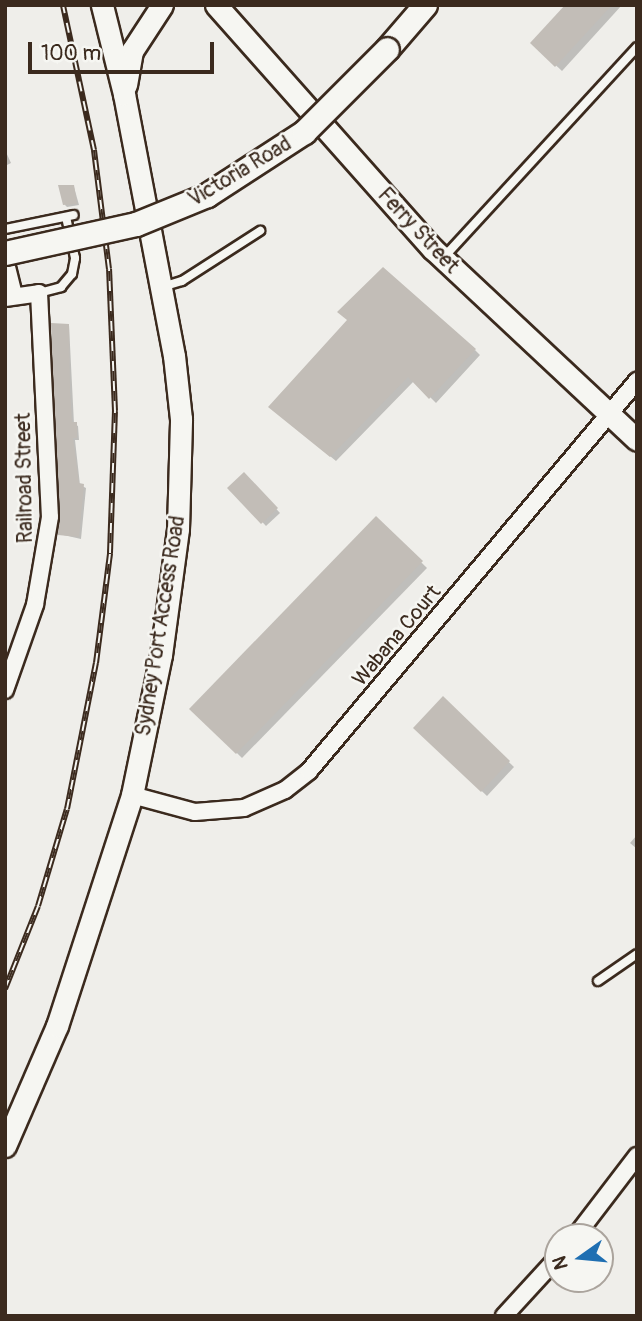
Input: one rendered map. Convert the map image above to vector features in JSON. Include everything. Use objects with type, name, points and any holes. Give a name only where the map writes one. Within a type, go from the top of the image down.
[{"type":"main road","name":"Victoria Road","points":[[5,253],[136,224],[207,195],[304,132],[387,49],[425,5]]},
{"type":"street","name":"Sydney Port Access Road","points":[[5,1146],[57,1026],[132,795],[172,587],[182,471],[181,419],[162,287],[124,94],[103,5]]},
{"type":"street","points":[[124,94],[132,51],[162,5]]},
{"type":"street","name":"Ferry Street","points":[[216,5],[442,259],[637,440]]},
{"type":"street","points":[[5,259],[9,297],[39,293]]},
{"type":"street","name":"Railroad Street","points":[[5,690],[35,605],[50,517],[39,293]]},
{"type":"street","name":"Wabana Court","points":[[132,795],[195,812],[244,808],[285,790],[309,771],[637,382]]},
{"type":"street","points":[[586,1223],[637,1156]]},
{"type":"street","points":[[504,1316],[544,1272]]},
{"type":"lane","points":[[442,259],[637,47]]},
{"type":"lane","points":[[5,229],[70,216],[75,258],[72,274],[61,287],[39,293]]},
{"type":"lane","points":[[162,287],[182,281],[260,231]]},
{"type":"lane","points":[[598,981],[637,954]]},
{"type":"building","points":[[565,5],[612,5],[555,67],[530,43]]},
{"type":"building","points":[[58,185],[74,185],[77,204],[63,205]]},
{"type":"building","points":[[383,267],[476,349],[429,399],[408,377],[330,457],[268,407],[347,320],[337,312]]},
{"type":"building","points":[[51,323],[69,324],[72,422],[77,422],[77,438],[73,438],[79,483],[84,484],[79,537],[58,535]]},
{"type":"building","points":[[244,472],[278,508],[261,524],[227,488]]},
{"type":"building","points":[[376,516],[423,561],[236,754],[189,709]]},
{"type":"building","points":[[443,696],[510,761],[481,792],[413,728]]},
{"type":"railway","points":[[5,989],[38,906],[67,809],[96,663],[110,553],[115,411],[109,269],[94,150],[63,5]]}]
